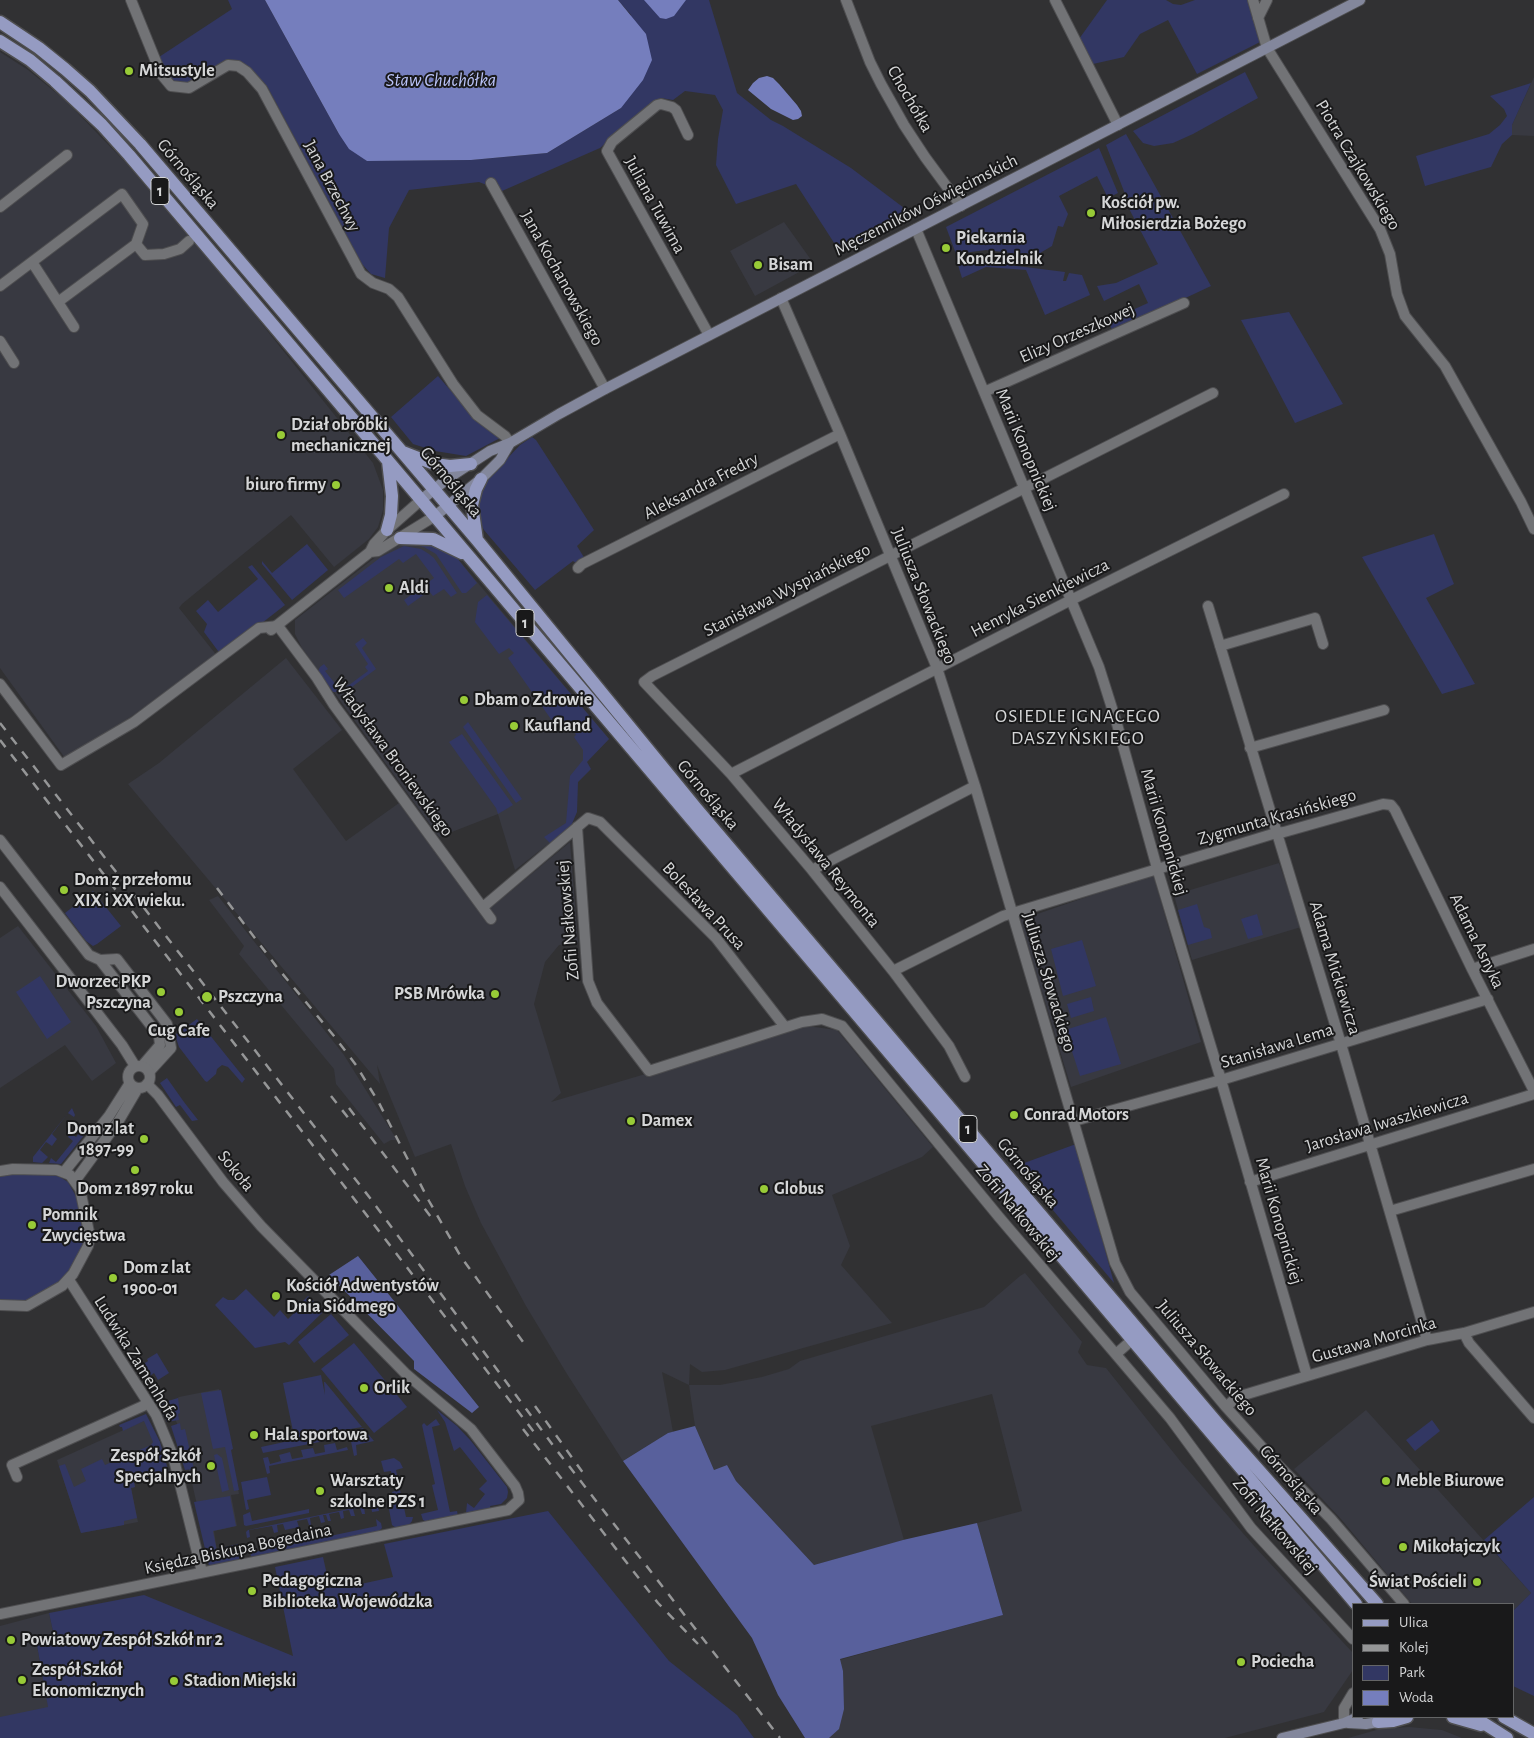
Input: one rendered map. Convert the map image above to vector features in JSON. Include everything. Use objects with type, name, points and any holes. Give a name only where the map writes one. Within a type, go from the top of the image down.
[{"type":"main road","name":"Męczenników Oświęcimskich","points":[[422,500],[490,451],[510,443],[605,389],[1360,0]]},
{"type":"main road","name":"Górnośląska","points":[[0,22],[39,48],[65,69],[113,114],[477,540],[709,823],[1218,1424],[1376,1603]]},
{"type":"main road","name":"Górnośląska","points":[[0,41],[30,60],[102,125],[422,500],[1355,1603]]},
{"type":"main road","name":"Męczenników Oświęcimskich","points":[[435,516],[500,460],[510,443]]},
{"type":"main road","points":[[401,451],[434,464],[450,466],[471,464]]},
{"type":"main road","points":[[387,530],[391,515],[392,496],[388,461]]},
{"type":"main road","points":[[477,540],[472,505],[481,478]]},
{"type":"main road","points":[[400,538],[433,539],[470,558]]},
{"type":"main road","points":[[1282,1738],[1344,1723],[1356,1718]]},
{"type":"main road","points":[[1344,1723],[1366,1724],[1404,1718]]},
{"type":"main road","points":[[1456,1718],[1488,1727]]},
{"type":"main road","points":[[1475,1718],[1507,1738]]},
{"type":"main road","points":[[1506,1718],[1534,1734]]},
{"type":"street","name":"Jana Brzechwy","points":[[131,0],[161,74],[171,86],[189,88],[228,65],[238,66],[262,89],[361,274],[372,282],[389,289],[398,297],[453,384],[477,415],[505,436],[510,443]]},
{"type":"street","name":"Chochółka","points":[[846,0],[870,62],[899,117],[925,157],[961,206]]},
{"type":"street","points":[[1055,0],[1118,125]]},
{"type":"street","name":"Piotra Czajkowskiego","points":[[1253,0],[1267,48],[1380,230],[1390,254],[1397,294],[1405,316],[1445,366],[1521,502],[1534,529]]},
{"type":"street","points":[[1258,18],[1266,0]]},
{"type":"street","name":"Juliana Tuwima","points":[[688,135],[672,107],[661,104],[657,105],[612,142],[607,151],[709,335]]},
{"type":"street","points":[[0,207],[67,155]]},
{"type":"street","name":"Jana Kochanowskiego","points":[[491,183],[605,389]]},
{"type":"street","points":[[0,286],[122,194],[143,224],[136,244],[58,302]]},
{"type":"street","name":"Marii Konopnickiej","points":[[916,229],[1099,667],[1157,868],[1222,1080],[1307,1376]]},
{"type":"street","points":[[136,244],[145,255],[164,254],[180,249],[189,241]]},
{"type":"street","points":[[32,262],[74,327]]},
{"type":"street","name":"Juliusza Słowackiego","points":[[781,298],[840,434],[937,668],[975,786],[1115,1263],[1130,1292],[1226,1407],[1279,1466],[1330,1518],[1403,1603]]},
{"type":"street","name":"Elizy Orzeszkowej","points":[[984,392],[1184,303]]},
{"type":"street","points":[[0,342],[14,363]]},
{"type":"street","name":"Stanisława Wyspiańskiego","points":[[644,682],[652,676],[1213,394]]},
{"type":"street","name":"Aleksandra Fredry","points":[[578,568],[590,560],[840,434]]},
{"type":"street","name":"Henryka Sienkiewicza","points":[[731,774],[1071,600],[1284,494]]},
{"type":"street","name":"Męczenników Oświęcimskich","points":[[275,628],[370,552],[374,544],[387,530],[422,500]]},
{"type":"street","name":"Męczenników Oświęcimskich","points":[[370,552],[378,551],[435,516]]},
{"type":"street","name":"Adama Mickiewicza","points":[[1208,606],[1342,1044],[1427,1340]]},
{"type":"street","points":[[1220,646],[1315,618],[1323,644]]},
{"type":"street","points":[[0,684],[61,765],[134,722],[259,628],[275,628]]},
{"type":"street","name":"Władysława Broniewskiego","points":[[275,628],[316,677],[334,705],[491,919]]},
{"type":"street","name":"Władysława Reymonta","points":[[644,682],[731,774],[812,870],[893,971],[949,1046],[965,1077]]},
{"type":"street","points":[[1250,748],[1384,710]]},
{"type":"street","points":[[812,870],[975,786]]},
{"type":"street","name":"Zygmunta Krasińskiego","points":[[893,971],[1011,913],[1276,833],[1383,804],[1391,805]]},
{"type":"street","name":"Adama Asnyka","points":[[1391,805],[1534,1093]]},
{"type":"street","name":"Bolesława Prusa","points":[[577,828],[588,818],[600,822],[716,938],[785,1027]]},
{"type":"street","points":[[483,907],[577,828]]},
{"type":"street","name":"Zofii Nałkowskiej","points":[[577,828],[588,981],[597,1003],[649,1071],[802,1022],[822,1019],[842,1026],[999,1216],[1170,1418],[1252,1528],[1352,1638]]},
{"type":"street","points":[[0,840],[89,955],[100,960],[117,959],[167,1024],[170,1048],[142,1068],[128,1073],[138,1085]]},
{"type":"street","points":[[0,886],[122,1045],[150,1078],[138,1085],[108,1116],[64,1172]]},
{"type":"street","points":[[1472,969],[1534,949]]},
{"type":"street","name":"Stanisława Lema","points":[[1074,1121],[1222,1080],[1488,999]]},
{"type":"street","points":[[75,1180],[118,1122],[138,1085]]},
{"type":"street","name":"Sokoła","points":[[138,1085],[158,1094],[223,1182],[307,1273],[405,1373],[471,1429],[515,1486],[519,1500]]},
{"type":"street","name":"Jarosława Iwaszkiewicza","points":[[1250,1182],[1534,1093]]},
{"type":"street","points":[[0,1171],[13,1168],[57,1170],[64,1172],[75,1180],[80,1189],[90,1237],[88,1246],[68,1280],[59,1288],[30,1304],[19,1306],[0,1305]]},
{"type":"street","points":[[1390,1211],[1534,1169]]},
{"type":"street","name":"Ludwika Zamenhofa","points":[[68,1280],[156,1416],[173,1456],[202,1572]]},
{"type":"street","name":"Gustawa Morcinka","points":[[1226,1407],[1237,1397],[1427,1340],[1464,1333],[1534,1312]]},
{"type":"street","points":[[1464,1333],[1469,1343],[1534,1418]]},
{"type":"street","points":[[1116,1354],[1132,1340]]},
{"type":"street","points":[[17,1477],[12,1466],[143,1406],[147,1402]]},
{"type":"street","name":"Księdza Biskupa Bogedaina","points":[[0,1614],[508,1510],[519,1500]]},
{"type":"street","points":[[1344,1723],[1344,1708],[1352,1695]]},
{"type":"shaded area","points":[[0,52],[28,70],[65,100],[126,163],[249,308],[373,463],[383,490],[383,510],[378,527],[369,539],[334,567],[291,515],[182,604],[179,608],[218,657],[132,716],[65,758],[0,668]]},
{"type":"shaded area","points":[[1534,77],[1534,136],[1512,135],[1512,125]]},
{"type":"shaded area","points":[[784,222],[814,264],[755,296],[730,251]]},
{"type":"shaded area","points":[[413,542],[457,558],[609,739],[573,778],[570,827],[515,870],[498,814],[439,837],[302,648],[295,634],[295,620],[377,556],[398,546]]},
{"type":"shaded area","points":[[286,658],[342,730],[293,769],[346,841],[399,803],[482,915],[570,842],[578,943],[559,945],[545,962],[534,1004],[561,1093],[551,1102],[807,1026],[837,1030],[933,1147],[922,1157],[832,1195],[850,1246],[841,1265],[892,1323],[725,1370],[702,1372],[690,1364],[689,1385],[662,1372],[673,1432],[668,1433],[623,1461],[526,1306],[481,1223],[465,1186],[451,1144],[415,1157],[377,1065],[380,1084],[128,784],[159,763]]},
{"type":"shaded area","points":[[1279,863],[1301,927],[1192,960],[1174,895]]},
{"type":"shaded area","points":[[1153,874],[1201,1042],[1071,1087],[1020,920]]},
{"type":"shaded area","points":[[218,896],[344,1055],[397,1140],[391,1140],[384,1144],[336,1084],[334,1069],[239,954],[244,946],[209,900]]},
{"type":"shaded area","points":[[18,926],[96,1026],[116,1063],[92,1081],[65,1045],[0,1088],[0,938]]},
{"type":"shaded area","points":[[358,1256],[479,1407],[472,1413],[414,1369],[414,1361],[329,1275]]},
{"type":"shaded area","points":[[1025,1273],[1082,1342],[1078,1352],[1087,1365],[1106,1368],[1181,1462],[1255,1547],[1352,1652],[1352,1671],[1324,1712],[1225,1738],[829,1738],[839,1728],[843,1671],[839,1660],[1003,1615],[977,1523],[1022,1511],[992,1394],[871,1426],[904,1540],[814,1565],[736,1481],[727,1465],[714,1470],[695,1426],[689,1385],[720,1385],[762,1377],[789,1369],[800,1361],[984,1307]]},
{"type":"shaded area","name":"Zespół Szkół Specjalnych","points":[[219,1389],[239,1494],[231,1495],[237,1526],[214,1531],[217,1551],[208,1553],[181,1435],[170,1404],[179,1397]]},
{"type":"shaded area","points":[[1366,1410],[1531,1593],[1514,1610],[1514,1603],[1411,1603],[1341,1519],[1294,1469]]},
{"type":"shaded area","points":[[148,1419],[160,1442],[169,1473],[134,1482],[135,1487],[131,1488],[138,1522],[81,1533],[57,1460]]},
{"type":"shaded area","points":[[695,1426],[714,1470],[727,1465],[736,1481],[814,1565],[903,1540],[977,1523],[1003,1615],[840,1659],[843,1671],[844,1709],[839,1729],[829,1738],[805,1738],[778,1695],[752,1638],[623,1461],[668,1433]]},
{"type":"shaded area","name":"Zespół Szkół Ekonomicznych","points":[[49,1613],[54,1636],[36,1640],[51,1721],[46,1728],[44,1738],[0,1738],[0,1626]]},
{"type":"shaded area","points":[[1409,1727],[1442,1730],[1462,1738],[1348,1738],[1380,1729]]},
{"type":"green space","points":[[228,0],[265,0],[339,134],[367,161],[471,160],[547,153],[621,108],[631,15],[618,0],[709,0],[737,93],[771,120],[851,168],[912,214],[840,252],[796,184],[736,204],[716,165],[723,110],[715,95],[685,91],[673,100],[661,98],[648,105],[600,148],[502,191],[479,182],[409,190],[389,228],[385,278],[371,274],[362,264],[267,86],[250,68],[239,61],[225,60],[188,83],[174,82],[165,71],[159,57],[232,9]]},
{"type":"green space","points":[[1107,0],[1166,0],[1173,4],[1181,5],[1195,0],[1250,0],[1262,41],[1197,74],[1168,20],[1140,34],[1124,57],[1093,64],[1079,39]]},
{"type":"green space","points":[[1245,72],[1258,98],[1193,134],[1173,143],[1154,146],[1143,143],[1133,131]]},
{"type":"green space","points":[[1531,83],[1512,125],[1512,135],[1502,144],[1491,167],[1425,186],[1416,156],[1489,134],[1507,116],[1504,109],[1490,96]]},
{"type":"green space","points":[[1126,134],[1211,286],[1113,332],[1108,321],[1148,303],[1139,284],[1104,301],[1097,286],[1116,283],[1158,264],[1126,203],[1127,199],[1106,145]]},
{"type":"green space","points":[[1099,148],[1118,193],[1108,198],[1097,176],[1059,196],[1068,214],[1063,227],[1058,226],[1052,246],[1035,256],[986,250],[956,254],[946,227]]},
{"type":"green space","points":[[971,262],[1065,272],[1063,281],[1066,281],[1069,273],[1082,275],[1090,295],[1045,315],[1026,270],[986,267],[962,278],[958,265]]},
{"type":"green space","points":[[1289,312],[1343,404],[1295,423],[1241,320]]},
{"type":"green space","points":[[438,376],[463,405],[500,438],[466,456],[435,451],[413,444],[391,417]]},
{"type":"green space","points":[[532,437],[536,440],[594,530],[577,546],[585,559],[576,563],[573,561],[535,590],[484,530],[479,521],[478,507],[483,486],[487,480],[520,445]]},
{"type":"green space","points":[[1434,534],[1454,584],[1426,598],[1475,684],[1442,694],[1362,557]]},
{"type":"green space","points":[[427,542],[445,548],[457,558],[477,583],[466,593],[462,593],[436,554],[424,547],[412,544]]},
{"type":"green space","points":[[307,544],[328,570],[292,600],[262,564],[262,561],[272,573]]},
{"type":"green space","points":[[404,546],[421,549],[434,558],[457,593],[451,597],[444,589],[433,596],[429,591],[408,606],[404,600],[434,578],[416,554],[403,563],[399,559],[344,598],[338,590],[381,557]]},
{"type":"green space","points":[[252,565],[285,605],[221,655],[204,632],[207,624],[196,611],[208,600],[218,612],[258,579],[248,567]]},
{"type":"green space","points":[[487,595],[609,739],[587,762],[591,769],[578,782],[577,812],[571,826],[551,844],[544,837],[566,823],[570,776],[583,760],[583,750],[574,737],[576,735],[574,731],[572,732],[567,727],[560,732],[508,658],[514,653],[509,648],[499,654],[475,622],[478,602]]},
{"type":"green space","points":[[363,638],[367,643],[362,648],[376,669],[345,692],[333,692],[318,671],[320,667],[324,664],[328,669],[325,671],[341,691],[368,671],[365,667],[368,664],[355,644]]},
{"type":"green space","points":[[468,722],[522,799],[516,803],[463,727]]},
{"type":"green space","points":[[462,734],[513,805],[498,814],[496,808],[449,742]]},
{"type":"green space","points":[[93,891],[121,926],[93,946],[86,941],[65,913]]},
{"type":"green space","points":[[1197,904],[1204,927],[1210,929],[1212,938],[1188,945],[1178,910]]},
{"type":"green space","points":[[1257,914],[1263,935],[1248,939],[1241,919]]},
{"type":"green space","points":[[1082,940],[1096,986],[1063,996],[1051,949]]},
{"type":"green space","points":[[40,976],[71,1022],[47,1039],[16,992]]},
{"type":"green space","points":[[1091,997],[1094,1011],[1071,1018],[1067,1004]]},
{"type":"green space","points":[[1106,1017],[1121,1064],[1080,1076],[1065,1030]]},
{"type":"green space","points":[[197,1019],[245,1079],[242,1083],[228,1067],[222,1065],[217,1069],[216,1074],[207,1082],[205,1081],[179,1047],[176,1034]]},
{"type":"green space","points":[[167,1078],[198,1120],[192,1121],[180,1105],[176,1107],[160,1083]]},
{"type":"green space","points":[[72,1108],[75,1115],[74,1117],[68,1113]]},
{"type":"green space","points":[[68,1114],[52,1134],[57,1139],[52,1146],[46,1142],[40,1150],[48,1157],[42,1163],[33,1162],[33,1157]]},
{"type":"green space","points":[[77,1124],[83,1124],[89,1129],[61,1164],[49,1163],[51,1158],[56,1162],[73,1141],[68,1137],[70,1133],[76,1137],[82,1130]]},
{"type":"green space","points":[[1076,1144],[1114,1283],[1016,1166]]},
{"type":"green space","points":[[11,1174],[50,1174],[68,1182],[77,1198],[86,1233],[83,1246],[69,1272],[57,1284],[20,1302],[0,1301],[0,1177]]},
{"type":"green space","points":[[246,1289],[274,1317],[280,1310],[288,1319],[308,1296],[324,1311],[289,1345],[285,1342],[255,1348],[215,1305],[223,1297],[228,1300],[234,1300]]},
{"type":"green space","points":[[331,1314],[349,1335],[314,1363],[298,1342]]},
{"type":"green space","name":"Orlik","points":[[354,1343],[407,1407],[374,1433],[321,1369]]},
{"type":"green space","points":[[157,1353],[169,1373],[158,1380],[154,1373],[150,1376],[142,1365],[148,1361],[147,1359]]},
{"type":"green space","points":[[321,1375],[325,1395],[324,1382],[362,1427],[345,1430],[345,1437],[263,1453],[261,1447],[289,1441],[289,1438],[294,1436],[283,1383]]},
{"type":"green space","points":[[221,1390],[239,1490],[234,1491],[225,1447],[213,1449],[201,1393]]},
{"type":"green space","points":[[178,1398],[179,1420],[167,1422],[158,1404]]},
{"type":"green space","points":[[437,1410],[457,1426],[471,1441],[507,1487],[507,1498],[501,1504],[490,1506],[491,1509],[466,1513],[467,1503],[474,1508],[485,1494],[479,1489],[487,1481],[460,1447],[454,1451],[445,1422]]},
{"type":"green space","points":[[146,1414],[160,1442],[169,1473],[134,1482],[135,1487],[131,1488],[137,1518],[124,1521],[124,1525],[81,1533],[59,1466],[65,1464],[74,1487],[86,1481],[81,1469],[102,1459],[105,1465],[151,1445],[153,1442],[144,1421],[123,1431],[119,1425]]},
{"type":"green space","points":[[436,1419],[440,1425],[432,1427],[450,1512],[457,1511],[458,1516],[427,1522],[423,1520],[421,1514],[438,1510],[432,1485],[435,1484],[422,1425],[424,1423],[427,1426]]},
{"type":"green space","points":[[1432,1420],[1440,1431],[1415,1451],[1406,1440]]},
{"type":"green space","points":[[180,1423],[181,1430],[185,1429],[194,1469],[185,1470],[171,1426]]},
{"type":"green space","points":[[363,1428],[374,1441],[356,1445],[357,1455],[354,1456],[349,1432]]},
{"type":"green space","points":[[335,1443],[337,1450],[347,1447],[348,1450],[269,1466],[270,1473],[267,1474],[263,1458],[268,1457],[270,1464],[281,1461],[279,1455],[290,1452],[292,1459],[303,1457],[301,1450],[313,1448],[315,1454],[325,1452],[324,1445]]},
{"type":"green space","points":[[217,1454],[222,1458],[229,1490],[222,1492],[214,1455]]},
{"type":"green space","points":[[394,1458],[400,1462],[403,1468],[396,1470],[401,1495],[393,1497],[392,1492],[395,1491],[391,1471],[384,1472],[381,1461]]},
{"type":"green space","points":[[267,1477],[271,1495],[247,1500],[249,1509],[246,1510],[241,1482]]},
{"type":"green space","points":[[230,1496],[236,1526],[213,1531],[217,1551],[206,1553],[194,1502]]},
{"type":"green space","points":[[1534,1497],[1534,1696],[1514,1686],[1514,1610],[1531,1593],[1484,1540]]},
{"type":"green space","points":[[402,1498],[406,1517],[413,1517],[408,1526],[396,1528],[392,1525],[388,1504],[390,1501]]},
{"type":"green space","points":[[377,1503],[379,1511],[372,1512],[371,1506],[364,1507],[365,1514],[362,1514],[360,1508],[353,1509],[355,1516],[351,1516],[349,1510],[343,1511],[344,1518],[341,1519],[339,1512],[329,1514],[331,1521],[328,1521],[326,1515],[323,1515],[325,1522],[321,1523],[319,1516],[310,1518],[311,1525],[309,1525],[307,1519],[297,1521],[299,1527],[285,1530],[283,1524],[277,1525],[278,1532],[274,1533],[272,1526],[249,1530],[250,1537],[247,1538],[246,1532],[248,1530]]},
{"type":"green space","points":[[309,1509],[309,1513],[244,1525],[243,1515],[250,1512],[252,1521]]},
{"type":"green space","points":[[548,1511],[669,1661],[737,1715],[754,1738],[0,1738],[0,1717],[48,1707],[36,1640],[54,1636],[49,1613],[144,1595],[293,1656],[275,1567],[323,1557],[330,1588],[343,1585],[347,1587],[393,1577],[384,1544]]},
{"type":"green space","points":[[376,1519],[381,1523],[382,1528],[378,1532],[256,1558],[251,1556],[249,1546],[253,1545],[255,1552],[377,1526]]},
{"type":"green space","points":[[238,1544],[240,1556],[238,1561],[209,1566],[207,1557],[227,1554],[225,1547]]},
{"type":"water","name":"Staw Chuchółka","points":[[265,0],[618,0],[646,34],[652,60],[643,80],[621,108],[547,153],[471,160],[367,161],[349,149],[339,134]]},
{"type":"water","points":[[644,0],[686,0],[674,16],[666,19],[660,18]]},
{"type":"water","points":[[767,76],[773,78],[779,84],[797,105],[802,116],[793,120],[771,109],[748,90],[759,78]]},
{"type":"railway","points":[[0,723],[370,1198],[555,1448],[780,1738]]},
{"type":"railway","points":[[0,740],[534,1432]]},
{"type":"railway","points":[[217,888],[276,966],[356,1065],[379,1103],[429,1201],[461,1257],[526,1346]]},
{"type":"railway","points":[[331,1096],[350,1120]]},
{"type":"railway","points":[[349,1108],[431,1217]]},
{"type":"railway","points":[[535,1406],[586,1477]]},
{"type":"railway","points":[[523,1429],[658,1603],[698,1644]]},
{"type":"place","name":"Mitsustyle","points":[[129,71]]},
{"type":"place","name":"Kościół pw. Miłosierdzia Bożego","points":[[1091,213]]},
{"type":"place","name":"Piekarnia Kondzielnik","points":[[946,248]]},
{"type":"place","name":"Bisam","points":[[758,265]]},
{"type":"place","name":"Dział obróbki mechanicznej","points":[[281,435]]},
{"type":"place","name":"biuro firmy","points":[[336,485]]},
{"type":"place","name":"Aldi","points":[[389,588]]},
{"type":"place","name":"Dbam o Zdrowie","points":[[464,700]]},
{"type":"place","name":"Kaufland","points":[[514,726]]},
{"type":"place","name":"Dom z przełomu XIX i XX wieku.","points":[[64,890]]},
{"type":"place","name":"Dworzec PKP Pszczyna","points":[[161,992]]},
{"type":"place","name":"PSB Mrówka","points":[[495,994]]},
{"type":"place","name":"Pszczyna","points":[[207,997]]},
{"type":"place","name":"Cug Cafe","points":[[179,1012]]},
{"type":"place","name":"Conrad Motors","points":[[1014,1115]]},
{"type":"place","name":"Damex","points":[[631,1121]]},
{"type":"place","name":"Dom z lat 1897-99","points":[[144,1139]]},
{"type":"place","name":"Dom z 1897 roku","points":[[135,1170]]},
{"type":"place","name":"Globus","points":[[764,1189]]},
{"type":"place","name":"Pomnik Zwycięstwa","points":[[32,1225]]},
{"type":"place","name":"Dom z lat 1900-01","points":[[113,1278]]},
{"type":"place","name":"Kościół Adwentystów Dnia Siódmego","points":[[276,1296]]},
{"type":"place","name":"Orlik","points":[[364,1388]]},
{"type":"place","name":"Hala sportowa","points":[[254,1435]]},
{"type":"place","name":"Zespół Szkół Specjalnych","points":[[211,1466]]},
{"type":"place","name":"Meble Biurowe","points":[[1386,1481]]},
{"type":"place","name":"Warsztaty szkolne PZS 1","points":[[320,1491]]},
{"type":"place","name":"Mikołajczyk","points":[[1403,1547]]},
{"type":"place","name":"Świat Pościeli","points":[[1477,1582]]},
{"type":"place","name":"Pedagogiczna Biblioteka Wojewódzka","points":[[252,1591]]},
{"type":"place","name":"Powiatowy Zespół Szkół nr 2","points":[[11,1640]]},
{"type":"place","name":"Pociecha","points":[[1241,1662]]},
{"type":"place","name":"Zespół Szkół Ekonomicznych","points":[[22,1680]]},
{"type":"place","name":"Stadion Miejski","points":[[174,1681]]},
{"type":"district","name":"OSIEDLE IGNACEGO DASZYŃSKIEGO","points":[[1078,727]]}]
